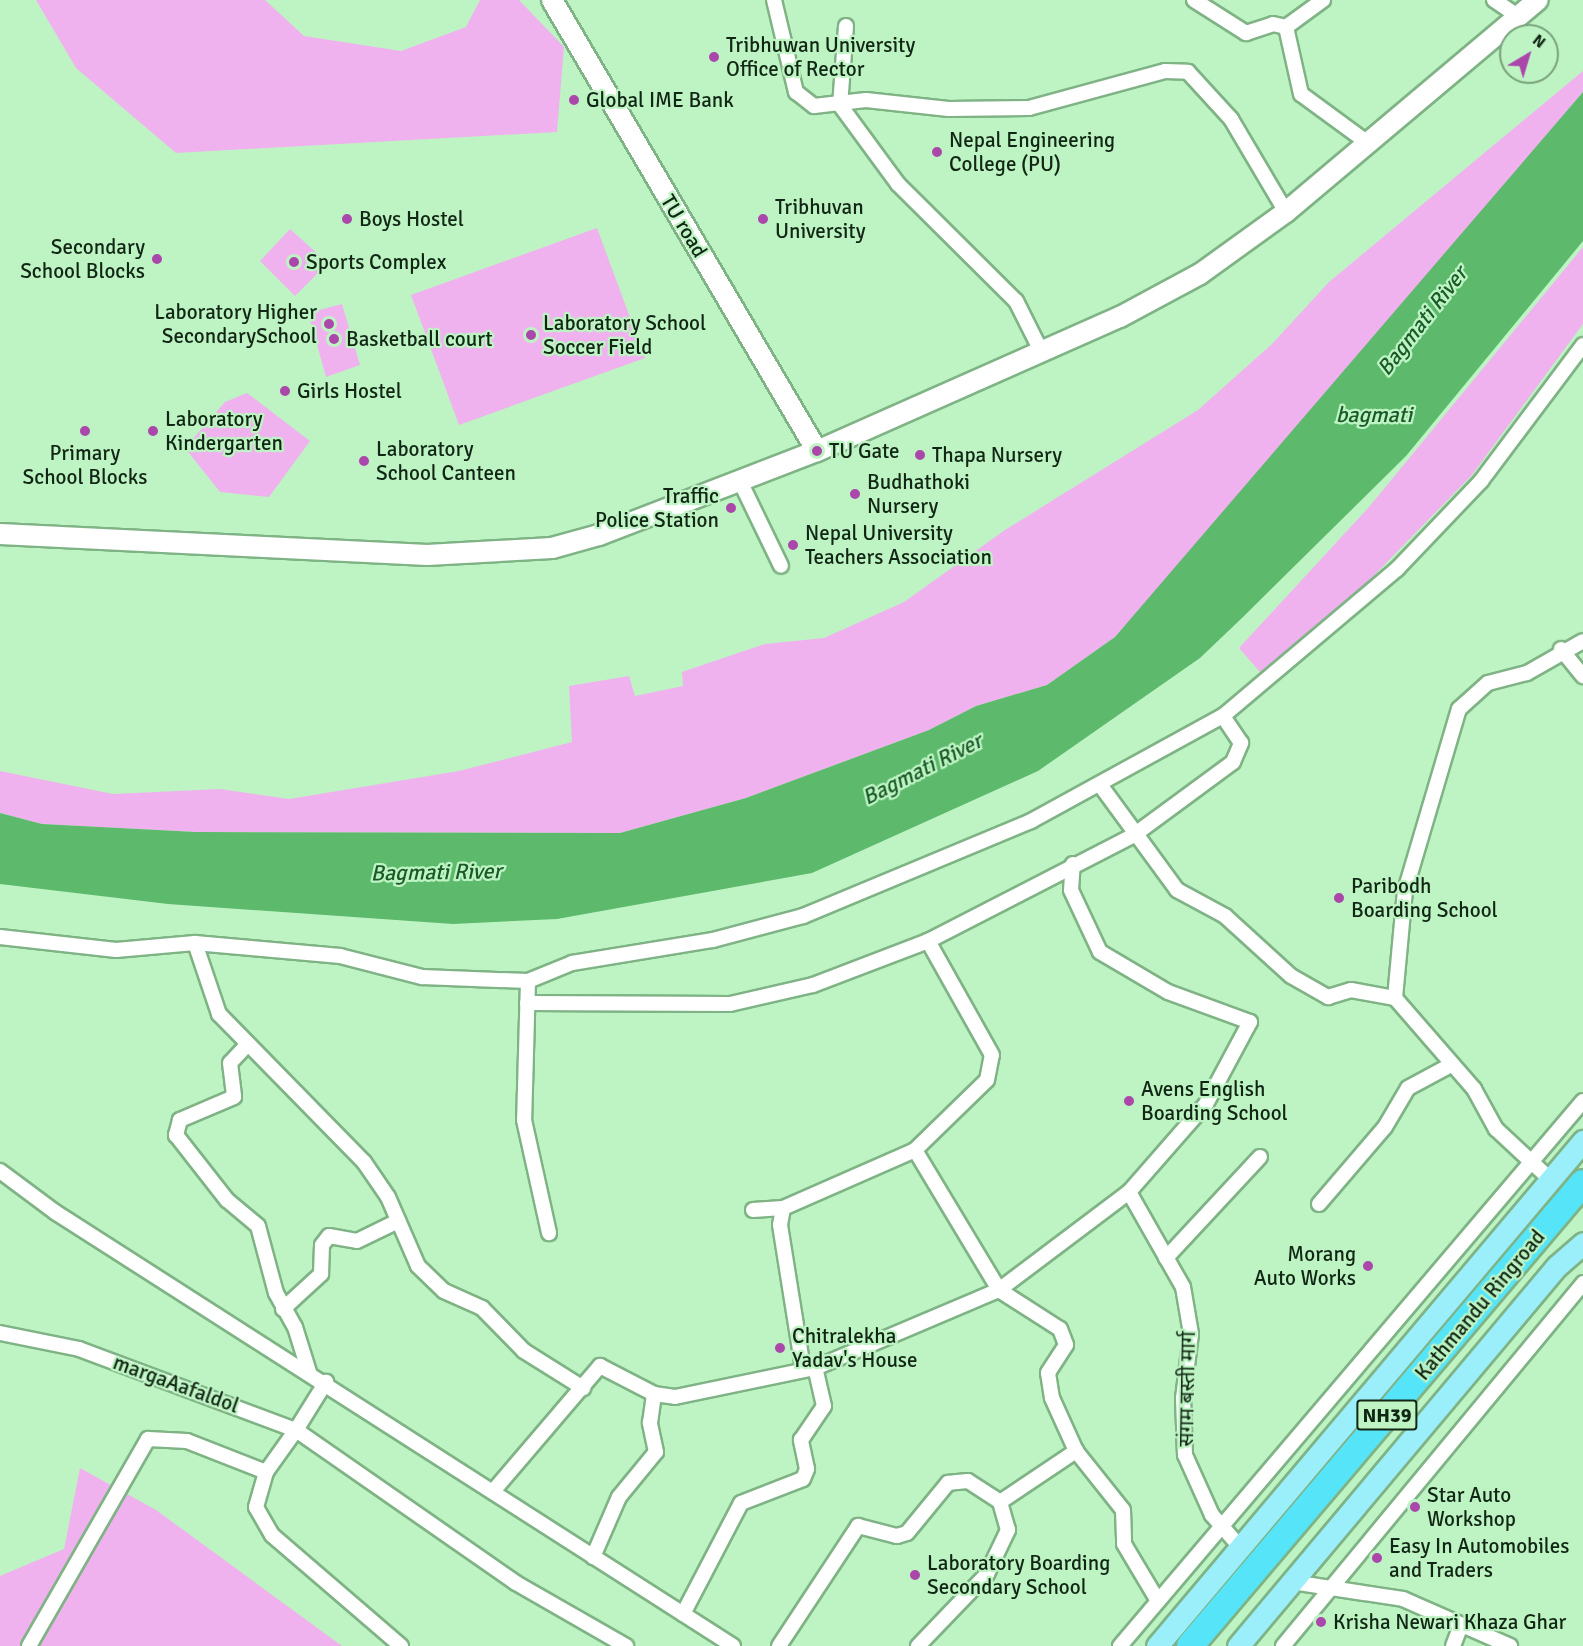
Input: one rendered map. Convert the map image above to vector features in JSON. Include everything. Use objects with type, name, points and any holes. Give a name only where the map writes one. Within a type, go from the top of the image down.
[{"type":"highway","name":"Kathmandu Ringroad","points":[[1190,1646],[1583,1183]]},
{"type":"highway","name":"Kathmandu Ringroad","points":[[1212,1646],[1583,1207]]},
{"type":"main road","name":"TU road","points":[[552,0],[817,451]]},
{"type":"main road","points":[[0,534],[147,545],[496,555],[599,535],[817,451],[1042,353],[1200,274],[1286,212],[1538,0]]},
{"type":"main road","points":[[1157,1646],[1552,1181],[1583,1141]]},
{"type":"main road","points":[[1238,1646],[1557,1266],[1583,1243]]},
{"type":"street","points":[[774,0],[796,92],[814,106],[840,105],[866,100],[949,109],[1029,108],[1165,71],[1188,72],[1231,119],[1286,212]]},
{"type":"street","points":[[1194,0],[1246,33],[1273,24],[1286,27],[1323,0]]},
{"type":"street","points":[[1494,0],[1519,17]]},
{"type":"street","points":[[846,26],[840,105],[898,184],[1016,301],[1042,353]]},
{"type":"street","points":[[1286,27],[1301,94],[1369,144]]},
{"type":"street","points":[[0,937],[116,950],[195,943],[340,956],[422,977],[528,981],[572,963],[713,940],[803,916],[943,861],[1101,786],[1223,716],[1397,569],[1481,481],[1583,345]]},
{"type":"street","points":[[740,480],[780,566]]},
{"type":"street","points":[[1395,998],[1406,891],[1459,709],[1488,683],[1527,673],[1561,650],[1583,641]]},
{"type":"street","points":[[1561,650],[1583,676]]},
{"type":"street","points":[[527,1004],[730,1004],[813,985],[928,941],[1073,864],[1134,835],[1233,762],[1240,743],[1223,716]]},
{"type":"street","points":[[1101,786],[1134,835],[1177,890],[1225,916],[1309,989],[1328,997],[1351,990],[1395,998],[1449,1066],[1474,1089],[1496,1130],[1529,1163],[1552,1181]]},
{"type":"street","points":[[495,1489],[600,1366],[654,1394],[690,1397],[709,1386],[753,1384],[809,1368],[999,1290],[1129,1192],[1206,1104],[1250,1022],[1168,992],[1100,952],[1071,890],[1073,864]]},
{"type":"street","points":[[753,1210],[783,1208],[915,1150],[992,1069],[992,1055],[928,941]]},
{"type":"street","points":[[195,943],[219,1014],[246,1046],[288,1080],[349,1144],[388,1197],[418,1266],[444,1291],[482,1308],[524,1351],[583,1388]]},
{"type":"street","points":[[528,981],[525,1120],[549,1233]]},
{"type":"street","points":[[246,1046],[230,1063],[234,1097],[180,1120],[176,1135],[227,1200],[258,1226],[283,1309],[295,1328],[309,1372]]},
{"type":"street","points":[[1319,1204],[1385,1127],[1408,1088],[1449,1066]]},
{"type":"street","points":[[1120,1646],[1583,1101]]},
{"type":"street","points":[[915,1150],[999,1290],[1059,1329],[1066,1345],[1048,1372],[1052,1398],[1076,1451],[1123,1510],[1124,1544],[1158,1601]]},
{"type":"street","points":[[1166,1258],[1260,1157]]},
{"type":"street","points":[[0,1171],[55,1212],[495,1489],[593,1557],[733,1646]]},
{"type":"street","name":"संगम बस्ती मार्ग","points":[[1129,1192],[1183,1287],[1191,1334],[1183,1398],[1185,1455],[1221,1525],[1241,1548]]},
{"type":"street","points":[[683,1614],[741,1503],[803,1479],[807,1469],[801,1440],[824,1406],[809,1368],[780,1225],[783,1208]]},
{"type":"street","points":[[283,1309],[321,1274],[322,1245],[329,1236],[357,1241],[398,1221]]},
{"type":"street","points":[[1283,1646],[1583,1283]]},
{"type":"street","name":"margaAafaldol","points":[[0,1333],[79,1349],[296,1430],[516,1583],[626,1646]]},
{"type":"street","points":[[326,1382],[266,1472],[256,1508],[272,1535],[401,1646]]},
{"type":"street","points":[[593,1557],[619,1497],[656,1452],[650,1423],[654,1394]]},
{"type":"street","points":[[28,1646],[148,1439],[187,1441],[266,1472]]},
{"type":"street","points":[[1000,1502],[1076,1451]]},
{"type":"street","points":[[779,1646],[858,1526],[897,1536],[908,1533],[948,1483],[968,1481],[1000,1502],[1008,1530],[987,1575],[918,1646]]},
{"type":"street","points":[[1292,1582],[1335,1585],[1403,1599],[1510,1646]]},
{"type":"street","points":[[1453,1646],[1461,1625]]},
{"type":"shaded area","points":[[36,0],[265,0],[304,36],[401,51],[466,27],[480,0],[519,0],[564,47],[557,132],[176,153],[76,68]]},
{"type":"shaded area","points":[[1583,71],[1583,92],[1228,512],[1115,637],[1047,685],[976,706],[929,730],[746,798],[620,833],[196,832],[42,824],[0,813],[0,771],[113,794],[220,789],[289,799],[459,771],[572,742],[569,686],[629,676],[635,696],[683,686],[682,672],[765,644],[824,638],[904,602],[1005,530],[1198,410],[1272,344],[1329,282]]},
{"type":"shaded area","name":"Laboratory School Soccer Field","points":[[597,228],[645,358],[459,425],[411,295]]},
{"type":"shaded area","name":"Sports Complex","points":[[290,229],[328,263],[295,296],[260,261]]},
{"type":"shaded area","points":[[1583,247],[1583,324],[1472,475],[1352,598],[1260,672],[1239,648],[1369,507]]},
{"type":"shaded area","name":"Basketball court","points":[[342,304],[360,365],[326,377],[308,313]]},
{"type":"shaded area","points":[[247,393],[310,441],[269,497],[220,492],[185,448],[225,402]]},
{"type":"shaded area","points":[[80,1468],[156,1510],[342,1646],[0,1646],[0,1576],[64,1549]]},
{"type":"water","name":"bagmati","points":[[1583,92],[1583,241],[1406,456],[1243,617],[1200,658],[1038,771],[812,873],[557,919],[453,924],[168,904],[0,884],[0,813],[42,824],[196,832],[620,833],[746,798],[929,730],[976,706],[1047,685],[1115,637]]},
{"type":"place","name":"Tribhuwan University Office of Rector","points":[[714,57]]},
{"type":"place","name":"Global IME Bank","points":[[574,100]]},
{"type":"place","name":"Nepal Engineering College (PU)","points":[[937,152]]},
{"type":"place","name":"Boys Hostel","points":[[347,219]]},
{"type":"place","name":"Tribhuvan University","points":[[763,219]]},
{"type":"place","name":"Secondary School Blocks","points":[[157,259]]},
{"type":"place","name":"Sports Complex","points":[[294,262]]},
{"type":"place","name":"Laboratory Higher SecondarySchool","points":[[329,324]]},
{"type":"place","name":"Laboratory School Soccer Field","points":[[531,335]]},
{"type":"place","name":"Basketball court","points":[[334,339]]},
{"type":"place","name":"Girls Hostel","points":[[285,391]]},
{"type":"place","name":"Primary School Blocks","points":[[85,431]]},
{"type":"place","name":"Laboratory Kindergarten","points":[[153,431]]},
{"type":"place","name":"TU Gate","points":[[817,451]]},
{"type":"place","name":"Thapa Nursery","points":[[920,455]]},
{"type":"place","name":"Laboratory School Canteen","points":[[364,461]]},
{"type":"place","name":"Budhathoki Nursery","points":[[855,494]]},
{"type":"place","name":"Traffic Police Station","points":[[731,508]]},
{"type":"place","name":"Nepal University Teachers Association","points":[[793,545]]},
{"type":"place","name":"Paribodh Boarding School","points":[[1339,898]]},
{"type":"place","name":"Avens English Boarding School","points":[[1129,1101]]},
{"type":"place","name":"Morang Auto Works","points":[[1368,1266]]},
{"type":"place","name":"Chitralekha Yadav's House","points":[[780,1348]]},
{"type":"place","name":"Star Auto Workshop","points":[[1415,1507]]},
{"type":"place","name":"Easy In Automobiles and Traders","points":[[1377,1558]]},
{"type":"place","name":"Laboratory Boarding Secondary School","points":[[915,1575]]},
{"type":"place","name":"Krisha Newari Khaza Ghar","points":[[1321,1622]]},
{"type":"water label","name":"Bagmati River","points":[[1422,321]]},
{"type":"water label","name":"Bagmati River","points":[[922,769]]},
{"type":"water label","name":"Bagmati River","points":[[436,872]]}]
